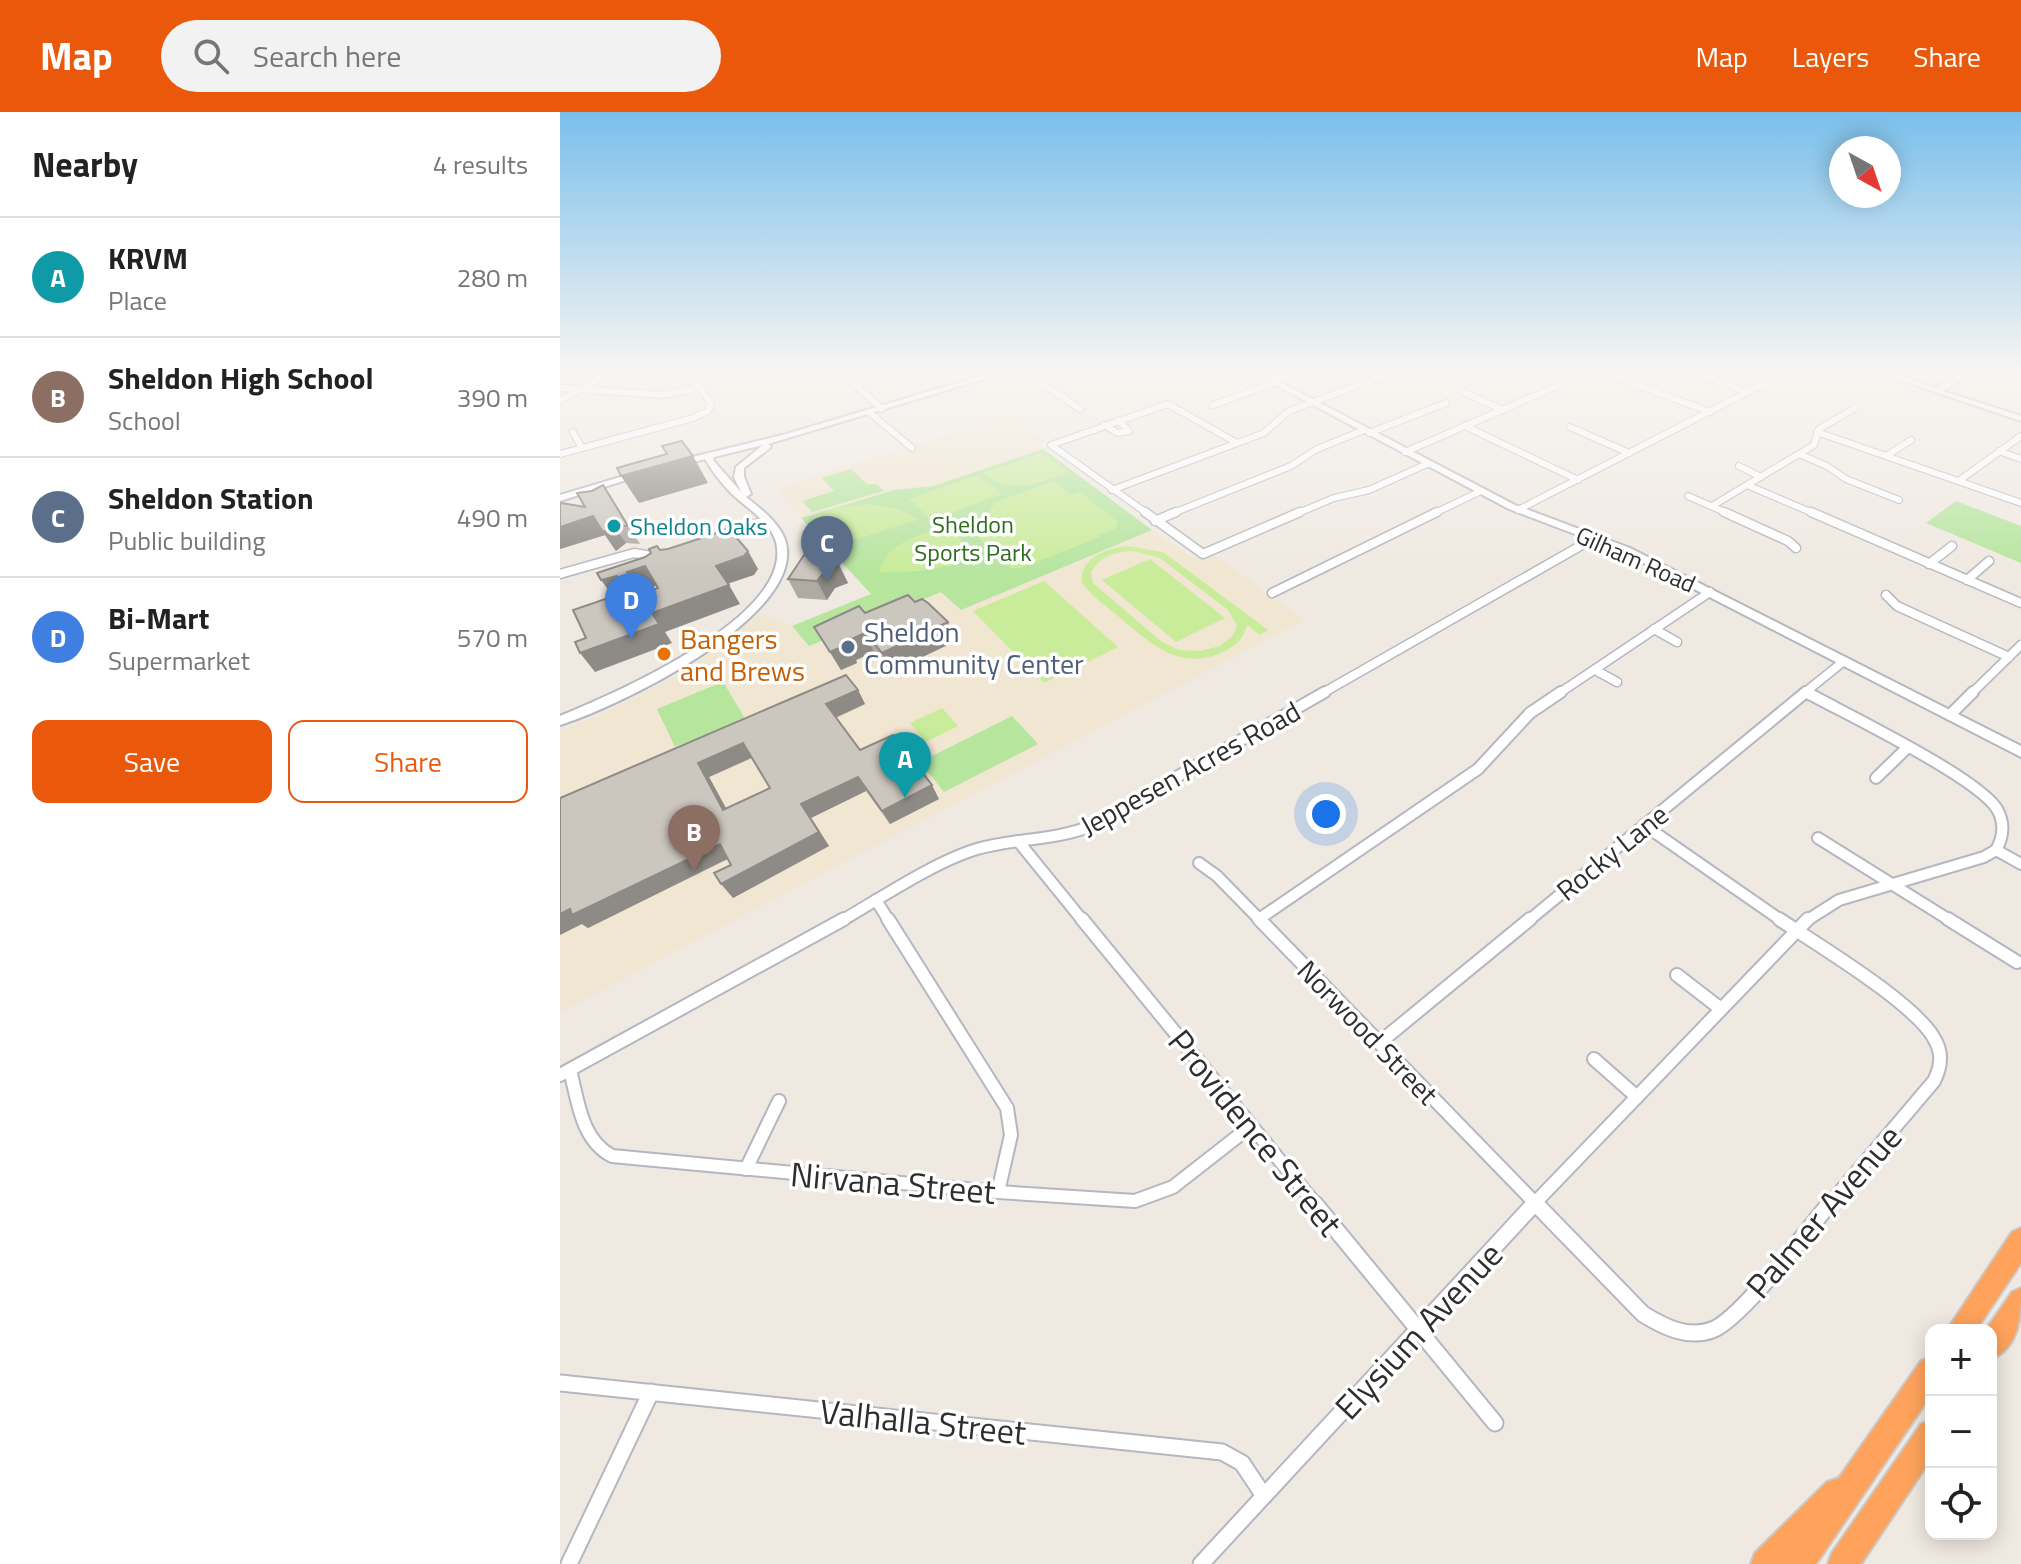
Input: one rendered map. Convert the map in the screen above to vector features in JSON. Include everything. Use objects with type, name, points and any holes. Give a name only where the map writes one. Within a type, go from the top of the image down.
[{"type":"highway","points":[[1964,1324],[2021,1241]]},
{"type":"highway","points":[[1997,1337],[2021,1301]]},
{"type":"highway","points":[[1798,1564],[1925,1380]]},
{"type":"highway","points":[[1843,1564],[1925,1443]]},
{"type":"highway","points":[[1766,1564],[1870,1459]]},
{"type":"street","points":[[576,438],[582,448]]},
{"type":"street","points":[[560,454],[620,438]]},
{"type":"street","points":[[663,468],[783,438]]},
{"type":"street","points":[[900,438],[912,448]]},
{"type":"street","points":[[1070,438],[1051,445],[1197,552],[1210,556],[1334,498],[1369,490],[1427,464]]},
{"type":"street","points":[[1228,438],[1237,443]]},
{"type":"street","points":[[1112,490],[1250,438]]},
{"type":"street","points":[[1155,521],[1291,466],[1317,449],[1349,438]]},
{"type":"street","name":"Gilham Road","points":[[1377,438],[1518,510],[1596,537],[1710,592],[2021,752]]},
{"type":"street","points":[[1405,452],[1438,438]]},
{"type":"street","points":[[1490,438],[1578,480]]},
{"type":"street","points":[[1594,438],[1629,453]]},
{"type":"street","points":[[1518,510],[1659,438]]},
{"type":"street","points":[[1712,506],[1816,444],[1817,438]]},
{"type":"street","points":[[1834,438],[2021,503]]},
{"type":"street","points":[[1960,480],[2018,438]]},
{"type":"street","points":[[560,721],[610,701],[673,668],[712,643],[757,605],[775,582],[783,561],[781,543],[748,498],[739,477],[740,467],[752,455],[779,439]]},
{"type":"street","points":[[1886,456],[1911,440]]},
{"type":"street","points":[[1999,451],[2021,459]]},
{"type":"street","points":[[1799,454],[1827,466],[1846,479],[1899,500]]},
{"type":"street","points":[[710,455],[709,460],[735,492],[748,498]]},
{"type":"street","points":[[1163,458],[1176,466]]},
{"type":"street","points":[[1739,466],[1761,477]]},
{"type":"street","points":[[560,498],[650,471]]},
{"type":"street","points":[[1747,485],[2021,603]]},
{"type":"street","points":[[1272,593],[1481,491]]},
{"type":"street","points":[[1688,496],[1788,541],[1796,548]]},
{"type":"street","points":[[711,539],[765,521]]},
{"type":"street","name":"Jeppesen Acres Road","points":[[565,1072],[965,852],[988,845],[1059,838],[1091,826],[1596,537]]},
{"type":"street","points":[[1929,564],[1952,546]]},
{"type":"street","points":[[560,574],[634,553],[648,558],[664,554]]},
{"type":"street","points":[[1967,580],[1989,561]]},
{"type":"street","points":[[1259,919],[1478,769],[1530,713],[1710,592]]},
{"type":"street","points":[[1886,595],[1897,606],[2009,657]]},
{"type":"street","points":[[1654,629],[1677,642]]},
{"type":"street","points":[[1950,715],[2021,645]]},
{"type":"street","name":"Rocky Lane","points":[[1379,1043],[1844,661]]},
{"type":"street","points":[[1595,670],[1617,682]]},
{"type":"street","points":[[1806,692],[1972,783],[1990,799],[2004,827],[2003,840],[1996,850],[2021,864]]},
{"type":"street","points":[[1876,778],[1908,747]]},
{"type":"street","name":"Palmer Avenue","points":[[1535,1203],[1631,1303],[1655,1323],[1684,1334],[1701,1334],[1733,1317],[1941,1069],[1938,1045],[1916,1015],[1644,825]]},
{"type":"street","points":[[1818,838],[2017,962]]},
{"type":"street","name":"Providence Street","points":[[1018,841],[1495,1423]]},
{"type":"street","name":"Elysium Avenue","points":[[1201,1564],[1535,1203],[1796,931],[1832,902],[1984,857],[1996,850]]},
{"type":"street","name":"Norwood Street","points":[[1199,863],[1214,872],[1535,1203]]},
{"type":"street","points":[[876,900],[1011,1116],[1011,1135],[998,1192]]},
{"type":"street","points":[[1677,975],[1721,1009]]},
{"type":"street","points":[[1594,1059],[1637,1097]]},
{"type":"street","name":"Nirvana Street","points":[[565,1072],[590,1137],[606,1154],[998,1192],[1127,1201],[1152,1197],[1193,1174],[1251,1126]]},
{"type":"street","points":[[746,1169],[779,1101]]},
{"type":"street","name":"Valhalla Street","points":[[560,1383],[1222,1452],[1236,1456],[1264,1496]]},
{"type":"street","points":[[569,1564],[651,1392]]},
{"type":"shaded area","points":[[937,438],[1039,438],[1045,442],[1037,444],[1043,449],[938,485],[834,507],[801,518],[776,489]]},
{"type":"shaded area","points":[[1152,530],[1189,555],[1201,559],[1215,556],[1304,620],[560,1012],[560,730],[602,714],[667,681],[726,642],[757,615],[792,626],[809,646],[941,592],[962,610]]},
{"type":"green space","name":"Sheldon Sports Park","points":[[1043,449],[1152,530],[961,610],[941,592],[809,646],[792,626],[871,594],[801,518],[894,490],[933,486]]},
{"type":"green space","points":[[1040,453],[1069,472],[1015,486],[983,473]]},
{"type":"green space","points":[[851,469],[867,484],[877,484],[884,491],[812,512],[802,501],[834,491],[822,478]]},
{"type":"green space","points":[[978,475],[1002,494],[931,520],[909,499]]},
{"type":"green space","points":[[1054,481],[1071,495],[1080,492],[1118,522],[1115,529],[1021,568],[1011,568],[977,536],[995,502]]},
{"type":"green space","points":[[1956,501],[2021,526],[2021,563],[1926,523]]},
{"type":"green space","points":[[866,504],[899,510],[917,520],[841,544],[813,515],[835,508]]},
{"type":"green space","points":[[958,526],[962,547],[958,564],[920,571],[879,573],[890,552],[899,545],[922,534]]},
{"type":"green space","points":[[1118,547],[1163,552],[1268,630],[1260,635],[1247,625],[1236,644],[1207,657],[1193,659],[1166,652],[1103,604],[1082,582],[1082,573],[1090,560]],"holes":[[[1133,551],[1160,558],[1228,610],[1237,626],[1233,635],[1220,646],[1200,651],[1179,650],[1162,642],[1093,583],[1091,572],[1109,556]]]},
{"type":"green space","points":[[1150,559],[1225,618],[1176,642],[1102,580]]},
{"type":"green space","points":[[1044,581],[1118,647],[1044,683],[973,611]]},
{"type":"green space","points":[[720,683],[725,685],[744,717],[742,721],[675,747],[657,709]]},
{"type":"green space","points":[[942,708],[958,726],[926,742],[910,723]]},
{"type":"green space","points":[[1012,716],[1038,744],[944,792],[920,762]]},
{"type":"building","points":[[682,441],[693,456],[621,476],[617,468],[667,454],[662,446]]},
{"type":"building","points":[[603,485],[628,526],[613,525],[603,532],[593,516],[560,527],[561,503],[585,507],[577,493],[592,491]]},
{"type":"building","points":[[729,529],[748,551],[744,556],[716,566],[729,585],[652,613],[659,624],[580,653],[575,642],[586,638],[573,610],[626,592],[617,576],[601,580],[597,573],[645,557],[651,553],[649,549],[657,546],[660,550]],"holes":[[[645,566],[658,588],[641,594],[627,572]]]},
{"type":"building","points":[[821,543],[839,565],[826,570],[817,581],[788,579],[804,555],[819,556],[812,547]]},
{"type":"building","points":[[908,595],[915,602],[922,599],[928,603],[948,622],[882,653],[865,633],[830,652],[814,627],[859,606],[865,613]]},
{"type":"building","points":[[846,675],[858,690],[826,704],[860,750],[893,735],[932,785],[882,811],[858,777],[801,804],[819,832],[721,884],[714,873],[731,865],[720,844],[572,915],[570,909],[560,914],[560,798]],"holes":[[[743,743],[770,788],[723,810],[698,763]]]},
{"type":"place","name":"Sheldon Oaks","points":[[614,526]]},
{"type":"place","name":"Sheldon Station","points":[[827,582]]},
{"type":"place","name":"Bi-Mart","points":[[631,639]]},
{"type":"place","name":"Sheldon Community Center","points":[[848,647]]},
{"type":"place","name":"Bangers and Brews","points":[[664,654]]},
{"type":"place","name":"KRVM","points":[[905,798]]},
{"type":"place","name":"Sheldon High School","points":[[694,871]]}]
